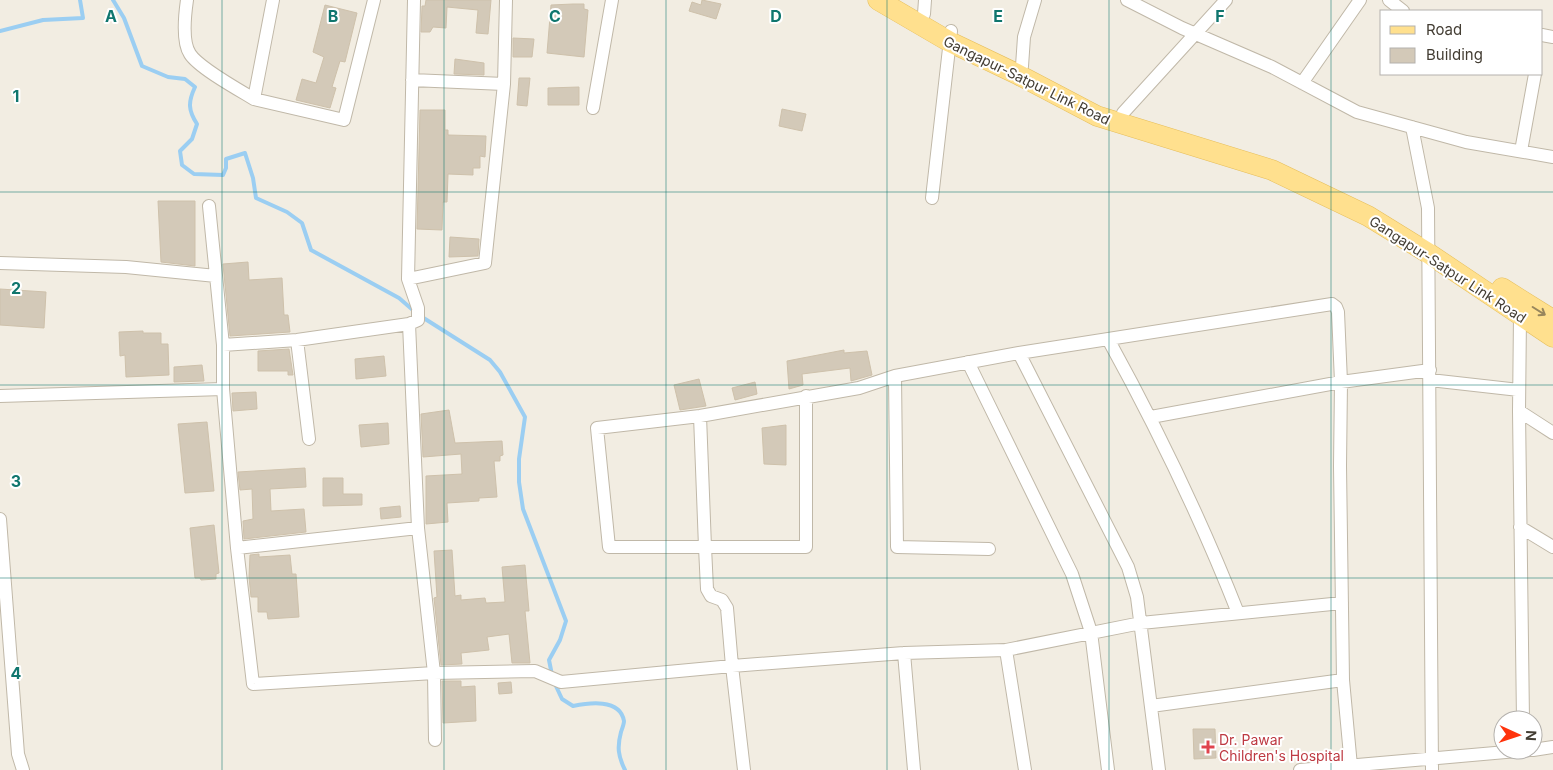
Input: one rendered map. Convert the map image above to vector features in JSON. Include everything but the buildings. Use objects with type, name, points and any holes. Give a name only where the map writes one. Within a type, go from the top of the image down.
[{"type":"main road","name":"Gangapur-Satpur Link Road","points":[[878,0],[1020,70],[1102,106],[1276,160],[1359,199],[1429,246],[1520,316],[1553,337]]},
{"type":"main road","name":"Gangapur-Satpur Link Road","points":[[901,0],[925,7],[950,36]]},
{"type":"main road","name":"Gangapur-Satpur Link Road","points":[[1020,70],[1114,123],[1272,170],[1471,268],[1553,320]]},
{"type":"street","points":[[187,0],[184,25],[190,54],[219,78],[254,99],[344,120],[374,0]]},
{"type":"street","points":[[254,99],[273,0]]},
{"type":"street","points":[[414,0],[408,279],[415,318],[418,528],[434,673],[434,740]]},
{"type":"street","points":[[408,279],[485,263],[504,84],[506,0]]},
{"type":"street","points":[[593,108],[612,0]]},
{"type":"street","points":[[1020,70],[1024,37],[1035,0]]},
{"type":"street","points":[[1127,0],[1195,33],[1272,66],[1357,112],[1466,142],[1553,157]]},
{"type":"street","points":[[1123,113],[1226,0]]},
{"type":"street","points":[[1302,83],[1360,0]]},
{"type":"street","points":[[1389,0],[1402,10]]},
{"type":"street","points":[[932,198],[950,36]]},
{"type":"street","points":[[1521,151],[1535,75]]},
{"type":"street","points":[[412,80],[504,84]]},
{"type":"street","points":[[1412,127],[1428,208],[1432,764]]},
{"type":"street","points":[[210,206],[223,345],[223,389],[237,548],[253,684],[434,673],[535,671],[561,682],[732,666],[904,653],[1006,650],[1141,623],[1342,603]]},
{"type":"street","points":[[0,263],[126,267],[216,276]]},
{"type":"street","points":[[806,396],[806,547],[608,547],[597,428],[700,416],[806,396],[859,388],[895,376],[968,362],[1332,304],[1338,312],[1341,382],[1340,466],[1343,680],[1351,766]]},
{"type":"street","points":[[1520,316],[1519,411],[1523,710]]},
{"type":"street","points":[[223,345],[297,340],[415,318]]},
{"type":"street","points":[[1108,339],[1151,417],[1211,544],[1238,613]]},
{"type":"street","points":[[297,340],[309,440]]},
{"type":"street","points":[[1019,353],[1128,567],[1138,597],[1159,770]]},
{"type":"street","points":[[968,362],[1072,574],[1091,632],[1108,770]]},
{"type":"street","points":[[1151,417],[1341,382],[1430,375],[1519,390]]},
{"type":"street","points":[[895,376],[896,547],[989,549]]},
{"type":"street","points":[[0,396],[223,389]]},
{"type":"street","points":[[1519,411],[1553,433]]},
{"type":"street","points":[[700,416],[707,590],[711,596],[722,600],[726,608],[744,770]]},
{"type":"street","points":[[0,519],[18,754],[24,770]]},
{"type":"street","points":[[1520,527],[1553,547]]},
{"type":"street","points":[[237,548],[418,528]]},
{"type":"street","points":[[1006,650],[1025,770]]},
{"type":"street","points":[[904,653],[914,770]]},
{"type":"street","points":[[1151,706],[1343,680]]},
{"type":"street","points":[[1300,770],[1351,766],[1432,764],[1493,755]]},
{"type":"waterway","points":[[0,31],[43,20],[83,18],[80,0]]},
{"type":"waterway","points":[[113,0],[124,18],[142,66],[168,77],[185,79],[195,87],[190,106],[197,124],[192,139],[180,151],[182,165],[194,174],[223,175],[226,168],[226,159],[245,153],[253,178],[256,198],[287,212],[302,223],[311,250],[399,298],[414,311]]},
{"type":"waterway","points":[[422,317],[490,360],[500,372],[525,417],[519,459],[519,482],[523,509],[566,621],[560,640],[549,660],[552,675]]},
{"type":"waterway","points":[[555,684],[562,699],[573,706],[595,703],[610,705],[621,714],[624,721],[619,751],[625,770]]},
{"type":"place","name":"Dr. Pawar Children's Hospital","points":[[1208,747]]}]
